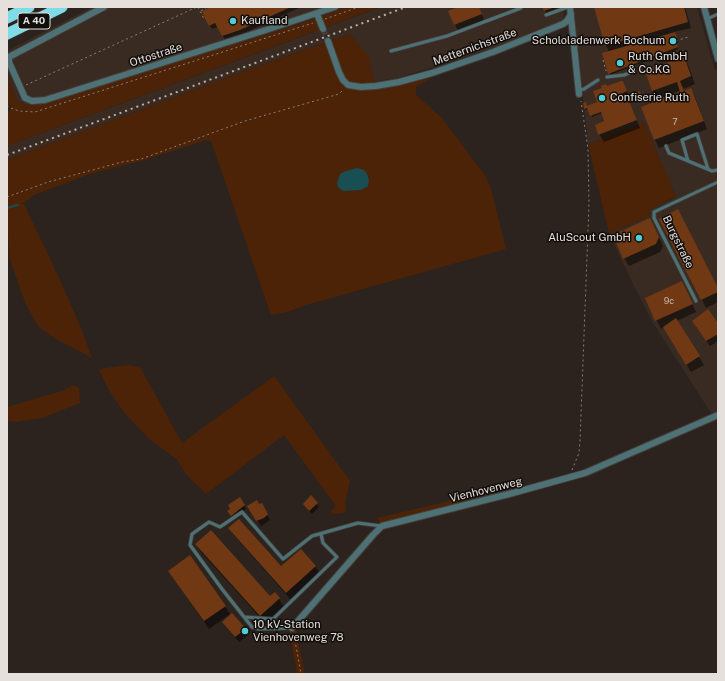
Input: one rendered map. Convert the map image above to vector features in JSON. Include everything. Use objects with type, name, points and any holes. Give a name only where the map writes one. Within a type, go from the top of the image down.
[{"type":"highway","name":"A 40","points":[[7,18],[29,7]]},
{"type":"highway","name":"A 40","points":[[7,34],[62,7]]},
{"type":"street","name":"Ottostraße","points":[[104,7],[8,57],[25,98],[32,101],[45,100],[335,7]]},
{"type":"street","points":[[569,7],[579,92]]},
{"type":"street","points":[[704,7],[718,59]]},
{"type":"street","points":[[317,14],[323,29]]},
{"type":"street","name":"Metternichstraße","points":[[348,85],[361,87],[376,86],[399,82],[432,73],[493,52],[563,24],[567,21],[571,14]]},
{"type":"street","points":[[328,42],[339,72],[343,80],[348,85]]},
{"type":"street","name":"Vienhovenweg","points":[[382,526],[585,473],[718,415]]},
{"type":"street","points":[[292,628],[382,526]]},
{"type":"lane","points":[[390,51],[447,36],[521,7]]},
{"type":"lane","points":[[546,15],[569,7]]},
{"type":"lane","points":[[707,19],[718,14]]},
{"type":"lane","points":[[607,75],[624,75],[634,71]]},
{"type":"lane","points":[[579,92],[598,80]]},
{"type":"lane","points":[[688,161],[682,140],[698,134],[708,169]]},
{"type":"lane","points":[[666,146],[669,153],[712,171],[718,170]]},
{"type":"lane","name":"Burgstraße","points":[[696,301],[654,218],[654,212],[718,182]]},
{"type":"lane","points":[[292,628],[259,629],[252,627],[190,545],[192,534],[208,522],[220,527],[242,512],[283,558],[312,536],[354,524],[382,526]]},
{"type":"lane","points":[[244,617],[273,619],[337,557],[323,543],[321,534]]},
{"type":"path","points":[[20,87],[198,7],[205,19]]},
{"type":"path","points":[[200,11],[207,7]]},
{"type":"path","points":[[7,105],[19,111],[35,112],[320,21],[359,7]]},
{"type":"path","points":[[676,41],[688,37]]},
{"type":"path","points":[[603,60],[607,75]]},
{"type":"path","points":[[7,197],[48,182],[122,162],[142,159],[246,121],[339,94],[348,85]]},
{"type":"path","points":[[569,478],[579,453],[580,441],[590,204],[588,149],[579,92]]},
{"type":"path","points":[[292,628],[301,674]]},
{"type":"shaded area","name":"Kaufland","points":[[92,7],[346,7],[268,34],[183,58],[34,105],[27,105],[17,101],[7,77],[7,51]]},
{"type":"shaded area","points":[[346,7],[380,7],[7,146],[7,115],[12,106],[7,103],[7,77],[17,101],[27,105],[34,105],[183,58],[268,34]]},
{"type":"shaded area","points":[[381,7],[563,7],[564,20],[492,48],[401,77],[374,82],[372,73],[350,34],[250,69],[7,160],[7,146]]},
{"type":"shaded area","points":[[574,7],[697,7],[715,70],[718,70],[718,414],[713,416],[653,323],[609,233],[650,216],[648,210],[676,197],[644,123],[588,144]]},
{"type":"shaded area","points":[[350,34],[369,57],[374,82],[350,90],[398,85],[431,78],[416,87],[416,95],[442,118],[486,177],[491,189],[506,249],[306,305],[288,312],[271,315],[211,141],[206,140],[141,161],[90,174],[34,195],[21,205],[24,204],[61,282],[92,358],[56,339],[38,326],[26,305],[10,260],[7,216],[7,160],[250,69]]},
{"type":"shaded area","points":[[644,123],[676,196],[648,210],[650,216],[609,233],[588,144]]},
{"type":"shaded area","points":[[129,365],[140,367],[182,443],[274,376],[350,481],[345,503],[346,510],[344,513],[332,514],[331,511],[336,506],[284,435],[206,494],[186,474],[176,458],[149,439],[123,411],[109,390],[99,370]]},
{"type":"shaded area","points":[[73,385],[79,388],[80,403],[42,418],[15,422],[7,420],[7,407],[65,390]]},
{"type":"shaded area","points":[[471,496],[480,506],[388,528],[383,528],[377,518]]},
{"type":"shaded area","points":[[289,630],[296,630],[305,674],[297,674]]},
{"type":"water","points":[[357,168],[364,170],[367,174],[369,180],[368,186],[361,190],[343,191],[338,187],[337,183],[340,174]]},
{"type":"building","name":"Kaufland","points":[[208,7],[291,7],[240,30],[222,36],[215,23],[209,26],[205,19],[202,11],[209,8]]},
{"type":"building","points":[[458,7],[479,7],[482,14],[454,25],[448,11]]},
{"type":"building","points":[[542,7],[555,7],[544,11]]},
{"type":"building","points":[[594,7],[684,7],[688,22],[605,46]]},
{"type":"building","name":"Ruth GmbH & Co.KG","points":[[675,32],[678,47],[608,74],[602,53]]},
{"type":"building","points":[[684,56],[691,76],[680,81],[684,91],[691,88],[704,121],[654,140],[641,107],[680,92],[677,82],[652,91],[645,71]]},
{"type":"building","points":[[623,81],[627,91],[621,94],[624,103],[629,101],[637,120],[598,135],[595,125],[604,121],[601,112],[590,116],[587,108],[584,109],[583,103],[586,102],[587,106],[597,102],[593,91],[602,88],[601,86],[606,84],[607,86]]},
{"type":"building","points":[[640,91],[642,96],[634,99],[632,94]]},
{"type":"building","points":[[678,209],[718,288],[718,292],[701,300],[659,219]]},
{"type":"building","points":[[650,218],[659,237],[656,244],[623,259],[613,235]]},
{"type":"building","points":[[682,281],[693,304],[655,321],[645,298]]},
{"type":"building","points":[[708,309],[718,323],[718,334],[706,341],[692,321]]},
{"type":"building","points":[[676,318],[700,356],[686,365],[663,327]]},
{"type":"building","points":[[311,495],[318,503],[309,511],[303,504]]},
{"type":"building","points":[[240,497],[245,505],[231,516],[227,511],[230,509],[228,505]]},
{"type":"building","points":[[257,500],[259,504],[262,503],[268,514],[264,518],[256,521],[247,506]]},
{"type":"building","points":[[239,519],[281,566],[301,549],[316,566],[286,593],[228,528]]},
{"type":"building","points":[[211,530],[270,596],[275,592],[280,598],[260,616],[195,544]]},
{"type":"building","points":[[190,555],[226,606],[204,621],[168,571]]},
{"type":"building","points":[[232,613],[248,631],[245,633],[243,631],[235,637],[222,622]]},
{"type":"waterway","points":[[7,208],[18,205]]},
{"type":"tunnel","points":[[323,29],[328,41]]},
{"type":"railway","points":[[7,155],[406,7]]},
{"type":"place","name":"Kaufland","points":[[233,21]]},
{"type":"place","name":"Schololadenwerk Bochum","points":[[673,41]]},
{"type":"place","name":"Ruth GmbH & Co.KG","points":[[620,63]]},
{"type":"place","name":"Confiserie Ruth","points":[[602,98]]},
{"type":"place","name":"AluScout GmbH","points":[[639,238]]},
{"type":"place","name":"10 kV-Station Vienhovenweg 78","points":[[245,631]]}]
